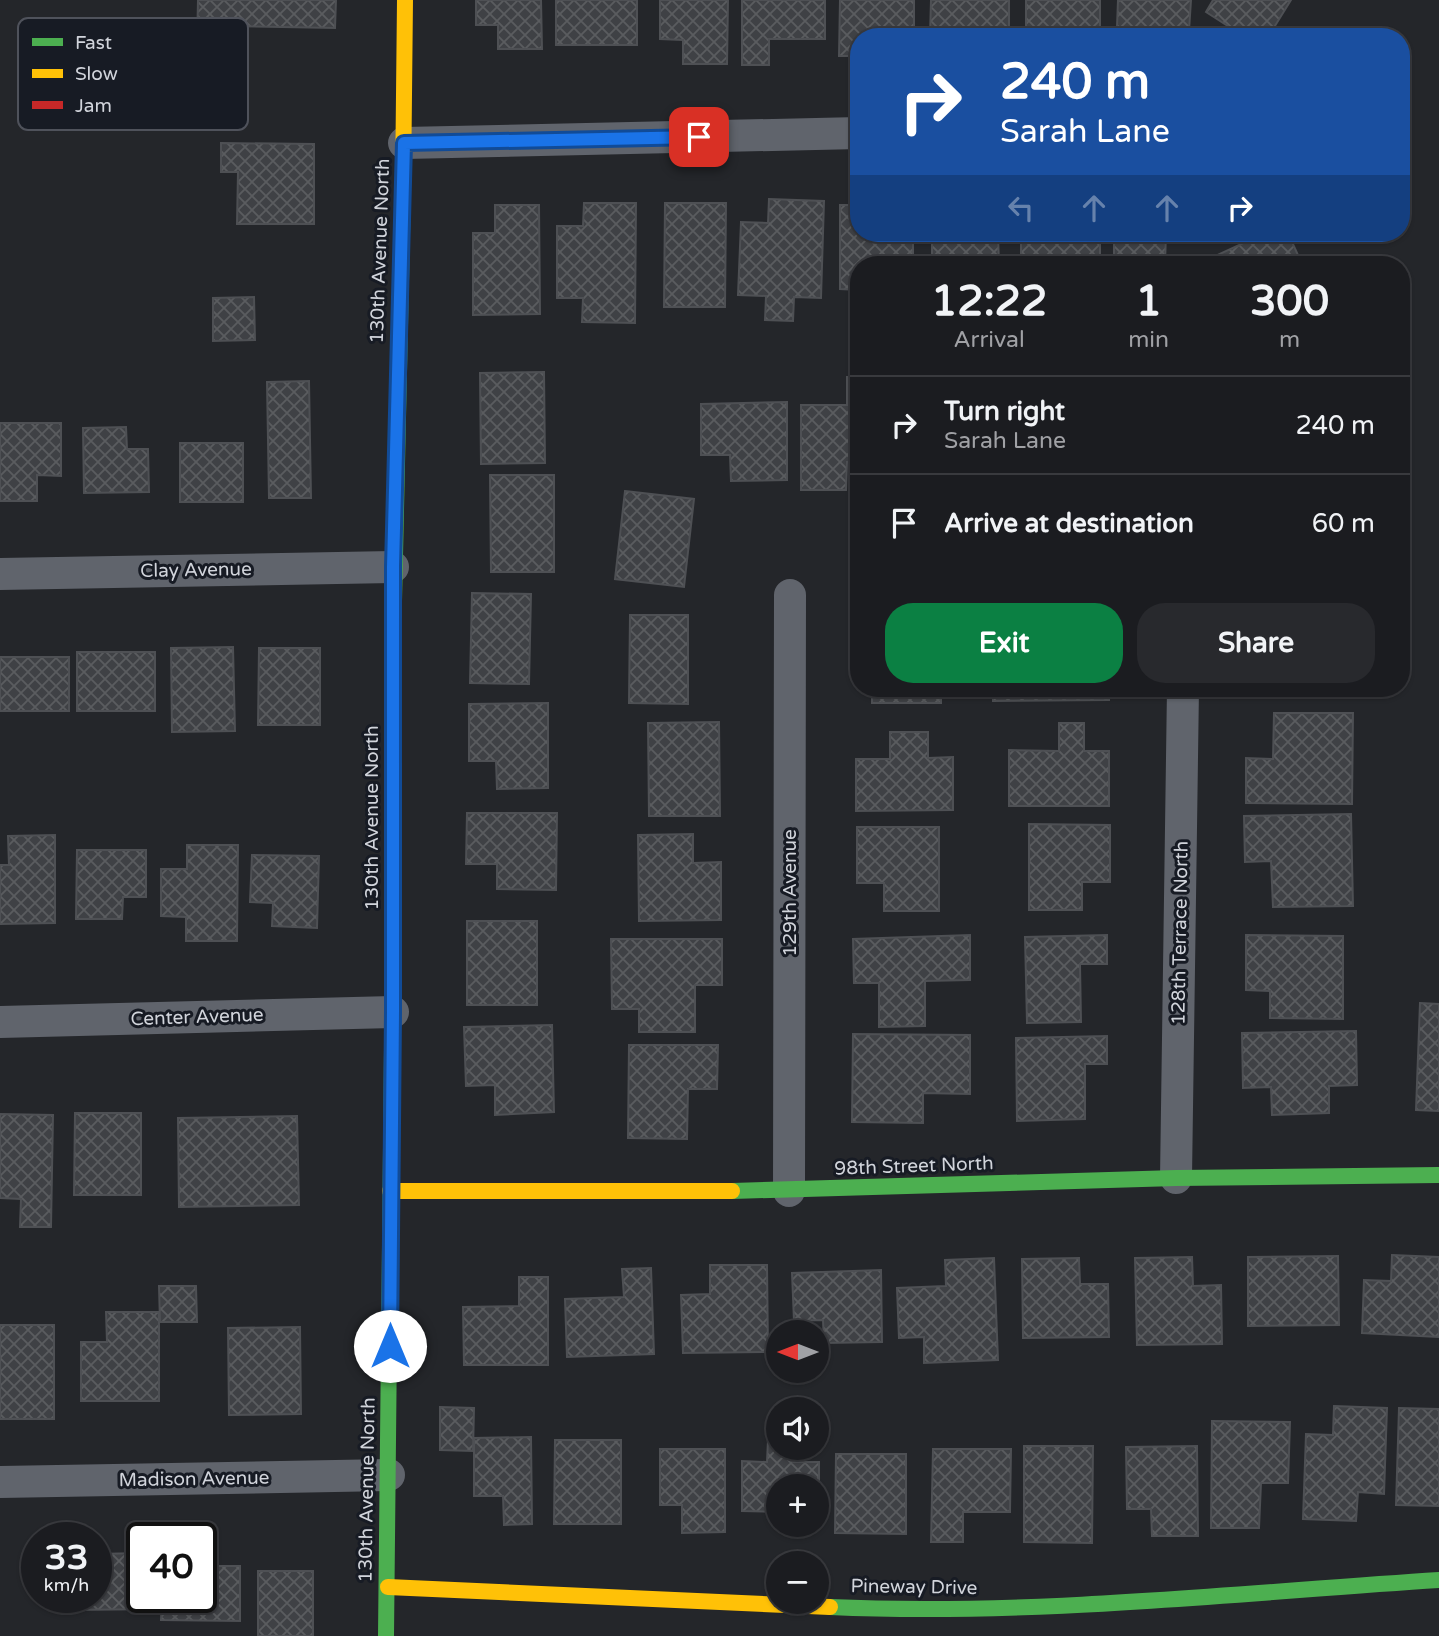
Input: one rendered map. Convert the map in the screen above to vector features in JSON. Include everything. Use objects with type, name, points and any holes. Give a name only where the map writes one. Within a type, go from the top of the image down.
[{"type":"street","name":"130th Avenue North","points":[[386,1636],[393,1012],[393,567],[405,0]]},
{"type":"street","points":[[404,143],[850,133]]},
{"type":"street","name":"Clay Avenue","points":[[0,574],[393,567]]},
{"type":"street","name":"129th Avenue","points":[[789,1191],[790,595]]},
{"type":"street","name":"128th Terrace North","points":[[1176,1178],[1183,697]]},
{"type":"street","name":"Center Avenue","points":[[0,1023],[393,1012]]},
{"type":"street","name":"98th Street North","points":[[390,1191],[789,1191],[1176,1178],[1439,1174]]},
{"type":"street","name":"Madison Avenue","points":[[0,1482],[389,1475]]},
{"type":"street","name":"Pineway Drive","points":[[388,1587],[904,1610],[1019,1608],[1439,1580]]},
{"type":"building","points":[[198,0],[336,0],[335,28],[248,26],[248,18],[198,18]]},
{"type":"building","points":[[476,0],[541,0],[542,49],[498,49],[498,25],[476,25]]},
{"type":"building","points":[[556,0],[637,0],[637,45],[556,45]]},
{"type":"building","points":[[660,0],[728,0],[727,64],[683,64],[683,40],[660,39]]},
{"type":"building","points":[[742,0],[825,0],[825,39],[769,39],[769,65],[742,65]]},
{"type":"building","points":[[840,0],[914,0],[914,28],[850,28],[850,56],[839,56]]},
{"type":"building","points":[[931,0],[1009,0],[1009,28],[930,28]]},
{"type":"building","points":[[1026,0],[1100,0],[1100,28],[1026,28]]},
{"type":"building","points":[[1118,0],[1191,0],[1189,28],[1117,27]]},
{"type":"building","points":[[1213,0],[1291,0],[1274,28],[1231,28],[1206,12]]},
{"type":"building","points":[[221,143],[314,144],[314,224],[237,224],[238,172],[221,172]]},
{"type":"building","points":[[769,199],[824,201],[821,298],[794,297],[793,321],[765,320],[766,296],[738,295],[741,222],[768,223]]},
{"type":"building","points":[[584,203],[636,203],[635,323],[582,322],[583,298],[557,298],[557,226],[583,226]]},
{"type":"building","points":[[665,203],[726,203],[725,307],[664,307]]},
{"type":"building","points":[[495,205],[539,205],[540,314],[473,315],[473,233],[495,233]]},
{"type":"building","points":[[840,205],[850,205],[850,242],[913,242],[913,256],[850,256],[850,290],[840,289]]},
{"type":"building","points":[[932,242],[998,242],[999,256],[932,256]]},
{"type":"building","points":[[1021,242],[1100,242],[1100,256],[1021,256]]},
{"type":"building","points":[[1114,242],[1166,242],[1165,256],[1114,256]]},
{"type":"building","points":[[1246,242],[1292,242],[1298,256],[1215,256]]},
{"type":"building","points":[[254,297],[255,340],[213,341],[213,298]]},
{"type":"building","points":[[544,372],[545,463],[481,464],[480,373]]},
{"type":"building","points":[[847,377],[850,377],[850,462],[847,462],[846,490],[801,490],[801,405],[847,405]]},
{"type":"building","points":[[309,381],[311,498],[269,498],[267,382]]},
{"type":"building","points":[[787,402],[787,480],[731,481],[730,455],[701,455],[701,404]]},
{"type":"building","points":[[0,423],[61,423],[61,476],[37,475],[37,501],[0,501]]},
{"type":"building","points":[[126,427],[127,449],[148,449],[149,492],[84,493],[83,428]]},
{"type":"building","points":[[180,443],[243,443],[243,502],[180,502]]},
{"type":"building","points":[[490,475],[554,475],[554,572],[491,572]]},
{"type":"building","points":[[625,491],[694,499],[684,587],[615,579]]},
{"type":"building","points":[[472,593],[531,594],[529,684],[470,683]]},
{"type":"building","points":[[630,615],[688,615],[688,704],[629,703]]},
{"type":"building","points":[[233,647],[235,731],[172,732],[171,648]]},
{"type":"building","points":[[259,648],[320,648],[320,725],[258,725]]},
{"type":"building","points":[[77,652],[155,652],[155,711],[77,711]]},
{"type":"building","points":[[0,657],[69,657],[69,711],[0,711]]},
{"type":"building","points":[[872,697],[941,697],[941,703],[872,703]]},
{"type":"building","points":[[993,697],[1109,697],[1109,700],[993,701]]},
{"type":"building","points":[[548,703],[548,788],[497,789],[496,761],[469,761],[469,704]]},
{"type":"building","points":[[1274,713],[1353,713],[1352,804],[1246,803],[1246,758],[1273,759]]},
{"type":"building","points":[[719,722],[720,816],[649,816],[648,723]]},
{"type":"building","points":[[1059,723],[1084,723],[1084,751],[1109,751],[1109,806],[1009,806],[1009,750],[1059,751]]},
{"type":"building","points":[[890,732],[928,732],[928,758],[953,757],[953,810],[856,811],[856,759],[890,759]]},
{"type":"building","points":[[467,813],[557,813],[556,890],[497,889],[497,864],[466,864]]},
{"type":"building","points":[[1351,814],[1353,906],[1273,907],[1271,861],[1245,862],[1244,816]]},
{"type":"building","points":[[1029,824],[1110,825],[1110,882],[1082,882],[1082,910],[1029,910]]},
{"type":"building","points":[[857,827],[939,827],[939,911],[884,911],[884,883],[857,883]]},
{"type":"building","points":[[693,834],[693,863],[721,862],[721,920],[639,921],[638,835]]},
{"type":"building","points":[[55,835],[55,923],[0,924],[0,865],[9,865],[8,836]]},
{"type":"building","points":[[187,845],[238,845],[237,941],[186,941],[186,917],[161,916],[161,869],[187,869]]},
{"type":"building","points":[[77,850],[146,850],[146,897],[123,897],[122,919],[76,919]]},
{"type":"building","points":[[252,855],[319,856],[317,928],[272,926],[273,903],[250,902]]},
{"type":"building","points":[[467,921],[537,921],[537,1005],[467,1005]]},
{"type":"building","points":[[970,935],[970,980],[925,981],[925,1026],[879,1027],[879,983],[854,983],[853,939]]},
{"type":"building","points":[[1107,935],[1107,964],[1080,964],[1081,1022],[1027,1023],[1025,937]]},
{"type":"building","points":[[1246,935],[1343,936],[1343,1019],[1270,1018],[1270,991],[1246,990]]},
{"type":"building","points":[[611,939],[722,939],[722,985],[695,985],[695,1032],[639,1032],[639,1009],[612,1009]]},
{"type":"building","points":[[1420,1003],[1439,1004],[1439,1111],[1416,1110]]},
{"type":"building","points":[[552,1025],[554,1112],[495,1115],[495,1085],[466,1086],[464,1027]]},
{"type":"building","points":[[1356,1031],[1357,1085],[1329,1086],[1329,1113],[1272,1115],[1271,1087],[1243,1088],[1242,1033]]},
{"type":"building","points":[[853,1034],[970,1035],[970,1094],[923,1093],[923,1123],[852,1122]]},
{"type":"building","points":[[1107,1036],[1107,1064],[1085,1064],[1085,1119],[1017,1121],[1016,1038]]},
{"type":"building","points":[[629,1045],[718,1045],[717,1089],[688,1089],[687,1139],[628,1138]]},
{"type":"building","points":[[75,1113],[141,1113],[141,1195],[74,1195]]},
{"type":"building","points":[[0,1114],[53,1115],[51,1227],[20,1227],[21,1199],[0,1198]]},
{"type":"building","points":[[297,1116],[299,1205],[179,1207],[178,1118]]},
{"type":"building","points":[[1392,1255],[1439,1257],[1439,1337],[1362,1333],[1364,1280],[1391,1281]]},
{"type":"building","points":[[1338,1256],[1339,1325],[1248,1326],[1248,1257]]},
{"type":"building","points":[[1192,1257],[1193,1286],[1221,1285],[1222,1344],[1137,1345],[1135,1258]]},
{"type":"building","points":[[994,1258],[998,1360],[924,1363],[924,1337],[899,1338],[897,1288],[946,1286],[945,1260]]},
{"type":"building","points":[[1079,1258],[1080,1284],[1108,1284],[1109,1337],[1023,1338],[1022,1259]]},
{"type":"building","points":[[710,1265],[767,1265],[766,1352],[683,1353],[681,1295],[710,1294]]},
{"type":"building","points":[[651,1268],[654,1354],[567,1357],[565,1299],[624,1297],[622,1269]]},
{"type":"building","points":[[881,1270],[882,1342],[830,1343],[830,1320],[794,1320],[792,1273]]},
{"type":"building","points":[[519,1277],[548,1277],[548,1365],[464,1365],[463,1307],[519,1306]]},
{"type":"building","points":[[159,1286],[196,1286],[197,1322],[160,1322]]},
{"type":"building","points":[[106,1312],[159,1312],[159,1401],[81,1401],[81,1342],[107,1342]]},
{"type":"building","points":[[0,1325],[54,1325],[54,1419],[0,1419]]},
{"type":"building","points":[[300,1327],[301,1414],[229,1415],[228,1328]]},
{"type":"building","points":[[1334,1406],[1387,1408],[1384,1494],[1358,1492],[1356,1521],[1303,1519],[1306,1434],[1333,1435]]},
{"type":"building","points":[[440,1407],[474,1408],[473,1451],[440,1450]]},
{"type":"building","points":[[1399,1408],[1439,1409],[1439,1506],[1396,1505]]},
{"type":"building","points":[[1212,1421],[1290,1422],[1288,1483],[1261,1483],[1259,1528],[1211,1528]]},
{"type":"building","points":[[531,1437],[532,1524],[504,1525],[503,1496],[474,1496],[474,1438]]},
{"type":"building","points":[[555,1440],[621,1440],[621,1524],[554,1524]]},
{"type":"building","points":[[1024,1446],[1093,1446],[1092,1543],[1024,1542]]},
{"type":"building","points":[[1197,1446],[1198,1536],[1152,1536],[1151,1509],[1127,1509],[1126,1447]]},
{"type":"building","points":[[660,1449],[725,1449],[725,1532],[682,1533],[682,1505],[660,1505]]},
{"type":"building","points":[[933,1449],[1011,1449],[1010,1512],[963,1512],[963,1542],[931,1542]]},
{"type":"building","points":[[836,1454],[906,1454],[906,1534],[835,1533]]},
{"type":"building","points":[[742,1461],[819,1462],[819,1474],[766,1474],[766,1512],[742,1511]]},
{"type":"building","points":[[126,1553],[126,1609],[112,1610],[112,1554]]},
{"type":"building","points":[[217,1566],[240,1566],[240,1621],[161,1620],[161,1613],[217,1613]]},
{"type":"building","points":[[258,1571],[313,1571],[313,1636],[258,1636]]},
{"type":"traffic: fast","points":[[393,647],[403,189]]},
{"type":"traffic: fast","points":[[386,1636],[393,952]]},
{"type":"traffic: fast","points":[[732,1191],[1176,1178],[1439,1175]]},
{"type":"traffic: fast","points":[[830,1607],[906,1609],[1059,1606],[1439,1580]]},
{"type":"traffic: slow","points":[[403,189],[405,0]]},
{"type":"traffic: slow","points":[[390,1191],[732,1191]]},
{"type":"traffic: slow","points":[[388,1587],[830,1607]]},
{"type":"traffic: jam","points":[[393,647],[393,952]]},
{"type":"route","points":[[390,1346],[393,567],[404,143],[699,137]]}]
